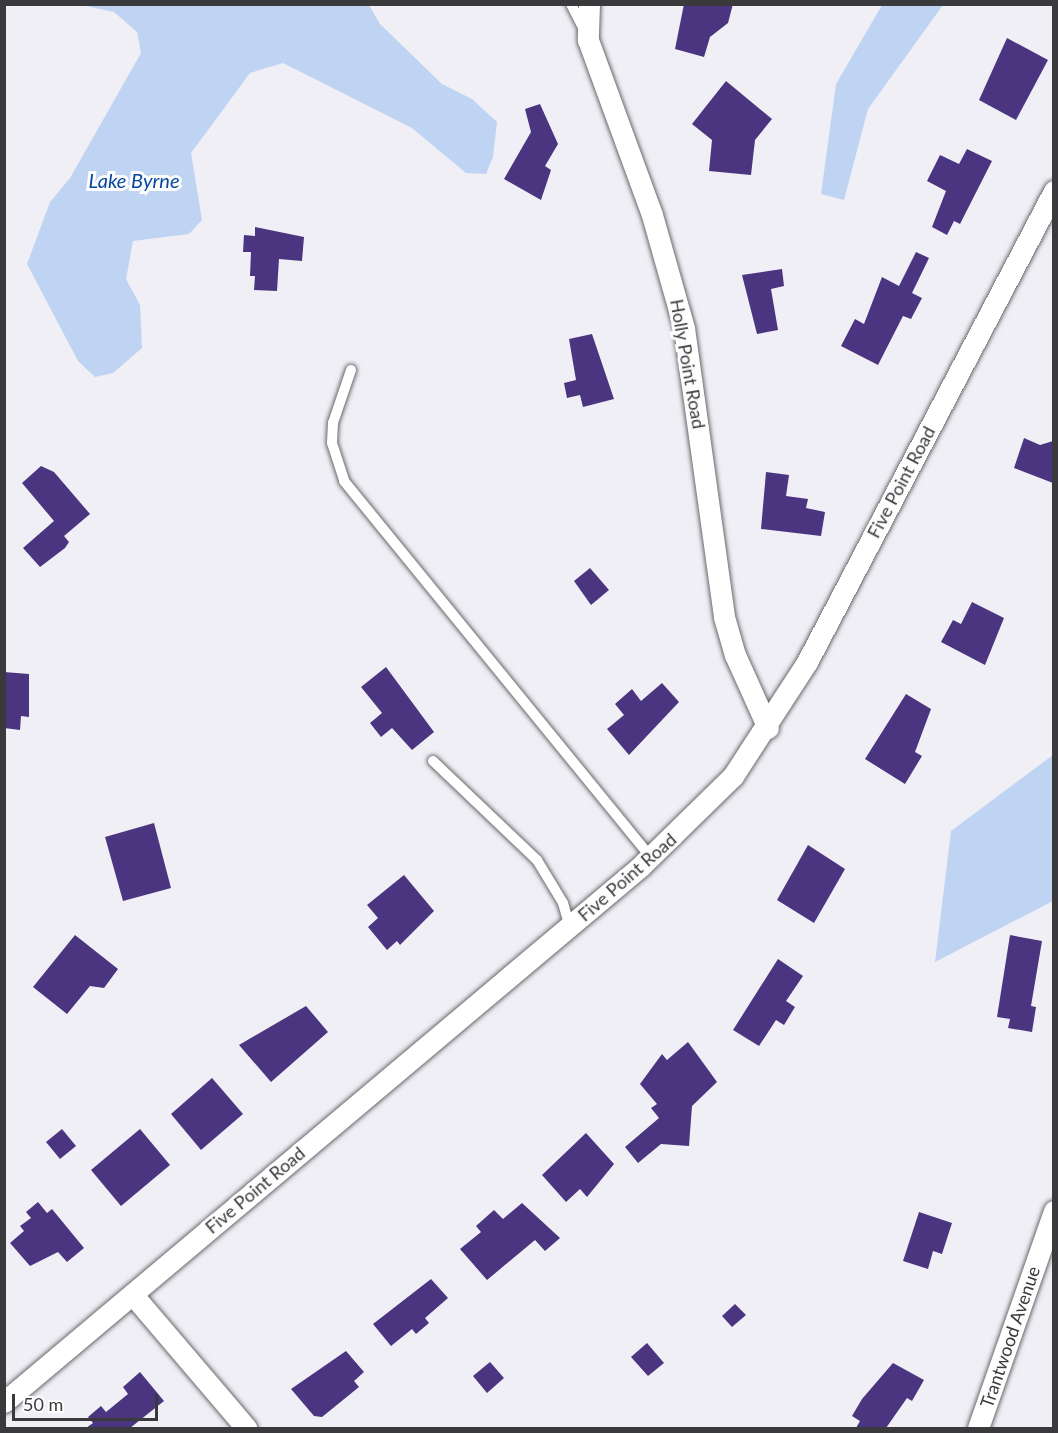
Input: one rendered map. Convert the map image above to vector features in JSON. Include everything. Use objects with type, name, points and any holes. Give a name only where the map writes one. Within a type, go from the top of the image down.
[{"type":"street","name":"Holly Point Road","points":[[589,4],[587,34],[668,265],[699,420],[724,616],[749,693],[768,728]]},
{"type":"street","name":"Five Point Road","points":[[4,1402],[570,927],[699,814],[768,728],[1053,191]]},
{"type":"street","name":"Trantwood Avenue","points":[[978,1428],[1053,1211]]},
{"type":"street","points":[[133,1295],[246,1428]]},
{"type":"lane","points":[[571,4],[587,34]]},
{"type":"lane","points":[[351,370],[333,423],[332,443],[344,481],[651,857]]},
{"type":"lane","points":[[433,761],[537,860],[556,888],[570,927]]},
{"type":"water","name":"Lake Byrne","points":[[81,5],[369,5],[380,24],[442,84],[472,99],[497,122],[493,157],[486,174],[466,173],[412,128],[283,63],[250,73],[191,153],[202,220],[189,234],[133,241],[126,279],[140,305],[142,348],[113,373],[95,377],[78,361],[27,264],[50,202],[70,178],[141,53],[137,32],[114,12]]},
{"type":"water","points":[[882,5],[943,5],[868,109],[844,200],[821,194],[836,84]]},
{"type":"water","points":[[1053,755],[1053,901],[935,962],[951,831]]},
{"type":"building","points":[[684,4],[733,4],[728,23],[710,37],[704,57],[675,49]]},
{"type":"building","points":[[1007,38],[1048,60],[1016,120],[979,100]]},
{"type":"building","points":[[726,81],[772,119],[755,140],[751,175],[709,171],[712,140],[692,124]]},
{"type":"building","points":[[540,104],[558,144],[545,166],[551,170],[541,200],[504,179],[531,132],[525,109]]},
{"type":"building","points":[[967,149],[992,161],[960,224],[954,221],[947,235],[932,227],[946,191],[927,181],[940,155],[959,164]]},
{"type":"building","points":[[255,227],[304,237],[302,261],[279,259],[277,291],[254,290],[255,276],[250,276],[251,252],[243,252],[244,235],[255,236]]},
{"type":"building","points":[[916,252],[929,258],[912,293],[922,298],[911,319],[903,316],[878,365],[841,346],[855,319],[864,324],[882,277],[899,286]]},
{"type":"building","points":[[782,269],[784,286],[771,289],[778,330],[757,334],[742,275]]},
{"type":"building","points":[[592,334],[614,399],[583,407],[580,395],[567,398],[564,383],[576,380],[569,339]]},
{"type":"building","points":[[1024,438],[1040,445],[1053,441],[1053,483],[1014,468]]},
{"type":"building","points":[[41,466],[54,472],[90,514],[64,536],[69,542],[65,548],[40,567],[23,548],[54,521],[22,483]]},
{"type":"building","points":[[766,472],[789,475],[786,496],[808,499],[806,508],[825,512],[821,536],[761,529]]},
{"type":"building","points":[[590,568],[609,590],[591,605],[574,581]]},
{"type":"building","points":[[972,602],[1004,618],[985,665],[941,642],[953,620],[961,624]]},
{"type":"building","points":[[386,667],[434,732],[412,750],[392,728],[381,737],[370,723],[382,713],[361,687]]},
{"type":"building","points":[[4,672],[29,674],[29,717],[21,716],[20,730],[4,728]]},
{"type":"building","points":[[662,683],[679,702],[629,755],[607,729],[624,715],[615,704],[632,689],[641,701]]},
{"type":"building","points":[[906,694],[931,709],[915,752],[922,756],[905,784],[865,759]]},
{"type":"building","points":[[154,823],[171,888],[123,901],[105,837]]},
{"type":"building","points":[[808,845],[845,869],[814,923],[777,900]]},
{"type":"building","points":[[404,875],[434,911],[400,945],[397,941],[387,950],[368,927],[378,918],[367,905]]},
{"type":"building","points":[[75,935],[118,969],[104,988],[90,986],[67,1014],[33,987]]},
{"type":"building","points":[[1010,935],[1042,941],[1031,1006],[1036,1007],[1032,1032],[1008,1028],[1010,1019],[997,1017]]},
{"type":"building","points":[[778,959],[803,976],[786,1001],[795,1007],[784,1025],[776,1020],[759,1046],[733,1030]]},
{"type":"building","points":[[306,1006],[328,1032],[271,1082],[239,1045]]},
{"type":"building","points":[[688,1042],[717,1082],[692,1106],[689,1146],[661,1144],[638,1163],[625,1147],[659,1118],[651,1108],[657,1104],[640,1084],[662,1054],[667,1060]]},
{"type":"building","points":[[212,1078],[243,1114],[201,1150],[171,1114]]},
{"type":"building","points":[[62,1129],[76,1146],[60,1159],[46,1142]]},
{"type":"building","points":[[140,1129],[170,1165],[121,1206],[91,1170]]},
{"type":"building","points":[[586,1133],[614,1164],[587,1197],[580,1189],[566,1202],[542,1175]]},
{"type":"building","points":[[38,1202],[47,1213],[52,1209],[84,1248],[67,1262],[58,1252],[30,1266],[10,1243],[24,1231],[20,1226],[31,1218],[26,1212]]},
{"type":"building","points":[[522,1203],[560,1238],[545,1251],[535,1240],[487,1280],[460,1249],[481,1232],[476,1226],[494,1210],[503,1219]]},
{"type":"building","points":[[919,1212],[952,1223],[942,1254],[933,1251],[928,1269],[903,1261]]},
{"type":"building","points":[[431,1279],[448,1298],[425,1318],[429,1323],[416,1334],[412,1329],[391,1346],[373,1324]]},
{"type":"building","points":[[735,1304],[746,1315],[732,1327],[722,1316]]},
{"type":"building","points":[[647,1343],[664,1363],[648,1376],[631,1357]]},
{"type":"building","points":[[346,1351],[364,1372],[354,1381],[359,1387],[322,1417],[314,1416],[291,1389]]},
{"type":"building","points":[[490,1362],[504,1378],[487,1393],[473,1376]]},
{"type":"building","points":[[893,1363],[924,1380],[912,1401],[907,1398],[886,1428],[856,1428],[860,1421],[852,1416],[862,1399]]},
{"type":"building","points":[[140,1372],[164,1401],[130,1428],[86,1428],[93,1423],[88,1417],[101,1406],[106,1412],[128,1394],[123,1387]]}]
